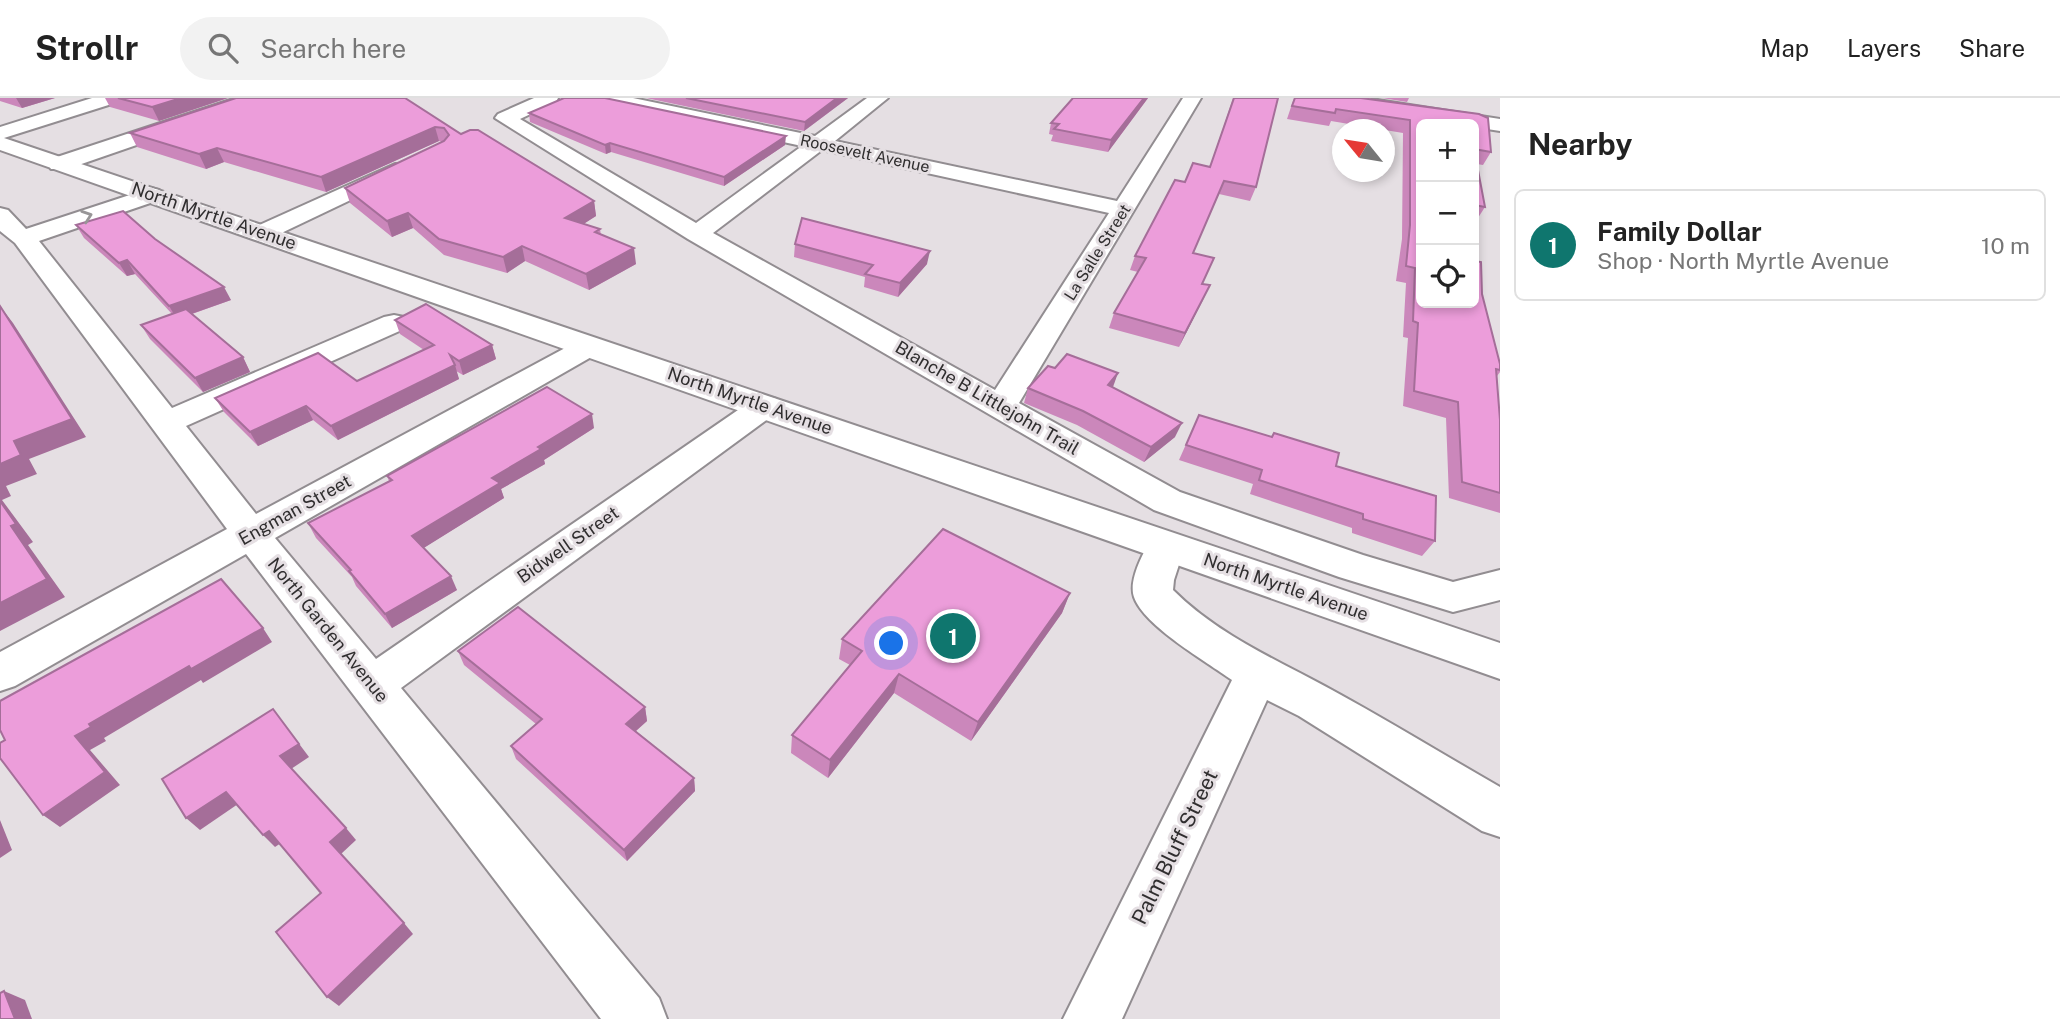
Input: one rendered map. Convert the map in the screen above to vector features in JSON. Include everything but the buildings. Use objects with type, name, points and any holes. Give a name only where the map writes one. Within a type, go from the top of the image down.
[{"type":"street","points":[[0,133],[111,98]]},
{"type":"street","points":[[59,164],[254,98]]},
{"type":"street","name":"Blanche B Littlejohn Trail","points":[[549,98],[505,118],[697,234],[1167,501],[1353,567],[1453,597],[1500,585]]},
{"type":"street","name":"Roosevelt Avenue","points":[[607,98],[1124,209]]},
{"type":"street","points":[[697,234],[879,98]]},
{"type":"street","name":"La Salle Street","points":[[1001,406],[1192,98]]},
{"type":"street","points":[[1330,98],[1500,125]]},
{"type":"street","name":"North Myrtle Avenue","points":[[0,144],[264,232],[1500,661]]},
{"type":"street","points":[[264,232],[418,159]]},
{"type":"street","name":"North Garden Avenue","points":[[151,195],[12,227],[251,534],[638,1019]]},
{"type":"street","points":[[166,423],[394,323]]},
{"type":"street","name":"Engman Street","points":[[0,673],[590,346]]},
{"type":"street","name":"Bidwell Street","points":[[372,684],[765,406]]},
{"type":"street","points":[[1166,546],[1154,580],[1153,595],[1176,619],[1257,674],[1315,703],[1500,814]]},
{"type":"street","name":"Palm Bluff Street","points":[[1092,1019],[1257,674]]},
{"type":"place","name":"Family Dollar","points":[[953,636]]}]
